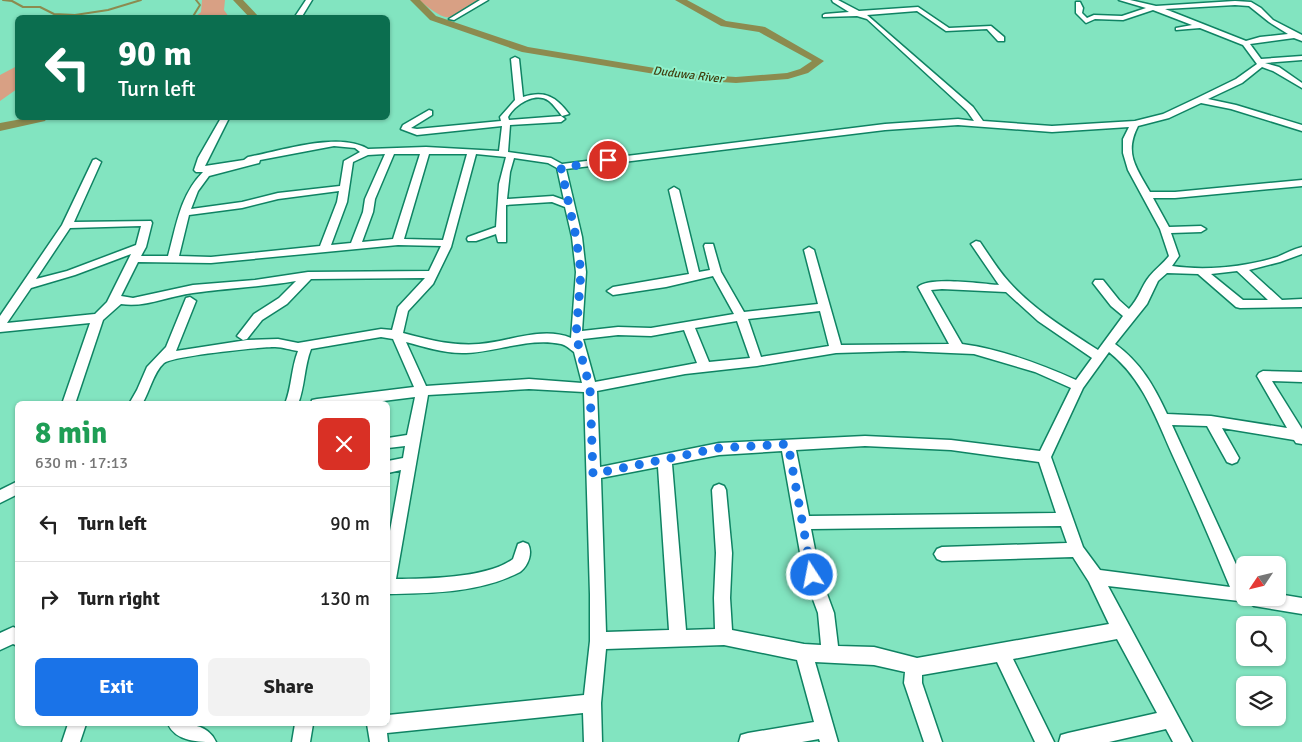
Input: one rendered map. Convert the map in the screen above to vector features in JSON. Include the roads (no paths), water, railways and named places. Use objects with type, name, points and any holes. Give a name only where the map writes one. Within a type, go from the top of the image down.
[{"type":"street","points":[[299,15],[309,0]]},
{"type":"street","points":[[452,19],[485,0]]},
{"type":"street","points":[[1122,0],[1153,8],[1246,42],[1300,36]]},
{"type":"street","points":[[1138,4],[1146,0]]},
{"type":"street","points":[[835,1],[869,18],[970,109],[979,122]]},
{"type":"street","points":[[1078,3],[1079,13],[1086,21],[1094,17],[1123,18],[1153,8],[1235,3],[1251,4],[1260,9],[1271,21],[1300,36]]},
{"type":"street","points":[[825,16],[918,8],[948,30],[989,27],[1001,39]]},
{"type":"street","points":[[1178,29],[1198,26]]},
{"type":"street","points":[[1246,42],[1260,62],[1276,69],[1302,86]]},
{"type":"street","points":[[561,168],[585,163],[885,127],[979,122],[1020,128],[1052,129],[1135,124],[1166,116],[1239,81],[1260,62],[1302,58]]},
{"type":"street","points":[[515,59],[519,100]]},
{"type":"street","points":[[429,113],[405,129],[416,132],[506,124],[563,117],[552,99],[545,96],[519,100],[507,110],[504,116],[506,124],[507,162],[496,230],[502,240]]},
{"type":"street","points":[[1200,100],[1234,107],[1302,128]]},
{"type":"street","points":[[199,170],[203,158],[224,120]]},
{"type":"street","points":[[1135,124],[1127,139],[1127,153],[1133,170],[1166,230],[1174,256],[1165,269],[1152,279],[1143,302],[1130,315],[1105,352],[1078,386],[1044,457],[1064,519],[1077,550],[1095,577],[1121,630],[1182,742]]},
{"type":"street","points":[[199,170],[325,143],[350,144],[366,152]]},
{"type":"street","points":[[356,245],[368,212],[370,198],[391,150]]},
{"type":"street","points":[[324,249],[342,202],[349,161],[366,152],[391,150],[472,151],[551,161],[561,168],[570,205],[581,272],[577,342],[590,388],[598,594],[598,641],[592,703],[593,742]]},
{"type":"street","points":[[398,242],[406,207],[416,187],[426,150]]},
{"type":"street","points":[[390,571],[422,391],[396,334],[402,310],[428,281],[446,243],[472,151]]},
{"type":"street","points":[[173,260],[191,196],[204,175],[256,161],[199,170]]},
{"type":"street","points":[[0,327],[68,225],[96,162]]},
{"type":"street","points":[[1148,195],[1175,195],[1302,183]]},
{"type":"street","points":[[185,213],[234,207],[278,196],[344,188]]},
{"type":"street","points":[[674,190],[695,277]]},
{"type":"street","points":[[502,202],[513,203],[553,199],[570,205]]},
{"type":"street","points":[[68,225],[147,223],[141,247],[112,304]]},
{"type":"street","points":[[1166,230],[1201,229]]},
{"type":"street","points":[[476,235],[496,230]]},
{"type":"street","points":[[134,259],[211,260],[356,245],[398,242],[446,243]]},
{"type":"street","points":[[976,244],[1009,289],[1050,324],[1105,352],[1123,356],[1136,369],[1147,385],[1236,573]]},
{"type":"street","points":[[709,246],[716,272],[741,316],[757,362]]},
{"type":"street","points":[[28,285],[71,273],[141,247]]},
{"type":"street","points":[[808,250],[836,350]]},
{"type":"street","points":[[1165,269],[1180,272],[1240,268],[1273,261],[1302,250]]},
{"type":"street","points":[[1240,268],[1279,303]]},
{"type":"street","points":[[1200,270],[1240,304],[1302,303]]},
{"type":"street","points":[[613,291],[666,284],[716,272]]},
{"type":"street","points":[[69,401],[98,318],[112,304],[120,300],[133,302],[193,289],[255,284],[308,276],[431,274]]},
{"type":"street","points":[[243,336],[258,317],[283,301],[308,276]]},
{"type":"street","points":[[1099,283],[1115,302],[1130,315]]},
{"type":"street","points":[[958,348],[924,287],[942,285],[1009,289]]},
{"type":"street","points":[[137,401],[151,370],[171,349],[190,301]]},
{"type":"street","points":[[162,358],[254,344],[306,346],[381,333],[396,334],[432,345],[463,349],[482,348],[537,338],[577,342],[618,331],[651,332],[741,316],[824,307]]},
{"type":"street","points":[[0,327],[98,318]]},
{"type":"street","points":[[688,326],[705,367]]},
{"type":"street","points":[[292,401],[297,389],[299,364],[306,346]]},
{"type":"street","points":[[341,401],[422,391],[529,384],[590,388],[685,369],[757,362],[836,350],[958,348],[1014,360],[1046,371],[1078,386]]},
{"type":"street","points":[[1300,438],[1263,376],[1302,377]]},
{"type":"street","points":[[1163,420],[1211,421],[1300,438]]},
{"type":"street","points":[[1211,421],[1232,458]]},
{"type":"street","points":[[390,443],[412,440]]},
{"type":"street","points":[[593,474],[665,461],[719,448],[865,441],[951,446],[1044,457]]},
{"type":"street","points":[[788,444],[812,575],[826,612],[830,654]]},
{"type":"street","points":[[665,461],[678,638]]},
{"type":"street","points":[[390,467],[409,463]]},
{"type":"street","points":[[0,497],[15,490]]},
{"type":"street","points":[[719,490],[724,553],[722,598],[724,637]]},
{"type":"street","points":[[802,523],[1064,519]]},
{"type":"street","points":[[390,587],[450,585],[474,581],[511,570],[522,559],[523,549]]},
{"type":"street","points":[[942,554],[1077,550]]},
{"type":"street","points":[[1095,577],[1236,595]]},
{"type":"street","points":[[1286,603],[1302,606]]},
{"type":"street","points":[[598,641],[724,637],[804,653],[874,656],[917,667],[1121,630]]},
{"type":"street","points":[[748,742],[827,736],[804,653]]},
{"type":"street","points":[[1001,653],[1045,742]]},
{"type":"street","points":[[917,667],[913,673],[913,682],[933,742]]},
{"type":"street","points":[[377,730],[592,703]]},
{"type":"street","points":[[1068,742],[1170,720]]},
{"type":"street","points":[[71,742],[76,726]]},
{"type":"street","points":[[180,726],[207,742]]},
{"type":"street","points":[[301,742],[304,726]]},
{"type":"waterway","points":[[3,0],[12,1],[23,7],[40,7],[54,14],[75,15],[108,10],[141,0]]},
{"type":"waterway","points":[[194,15],[200,5],[196,0]]},
{"type":"waterway","name":"Duduwa River","points":[[238,0],[253,15]]},
{"type":"waterway","name":"Duduwa River","points":[[415,0],[433,18],[526,50],[691,77],[736,80],[788,76],[804,71],[819,61],[762,29],[724,24],[680,0]]},
{"type":"waterway","name":"Duduwa River","points":[[0,127],[32,120]]}]
